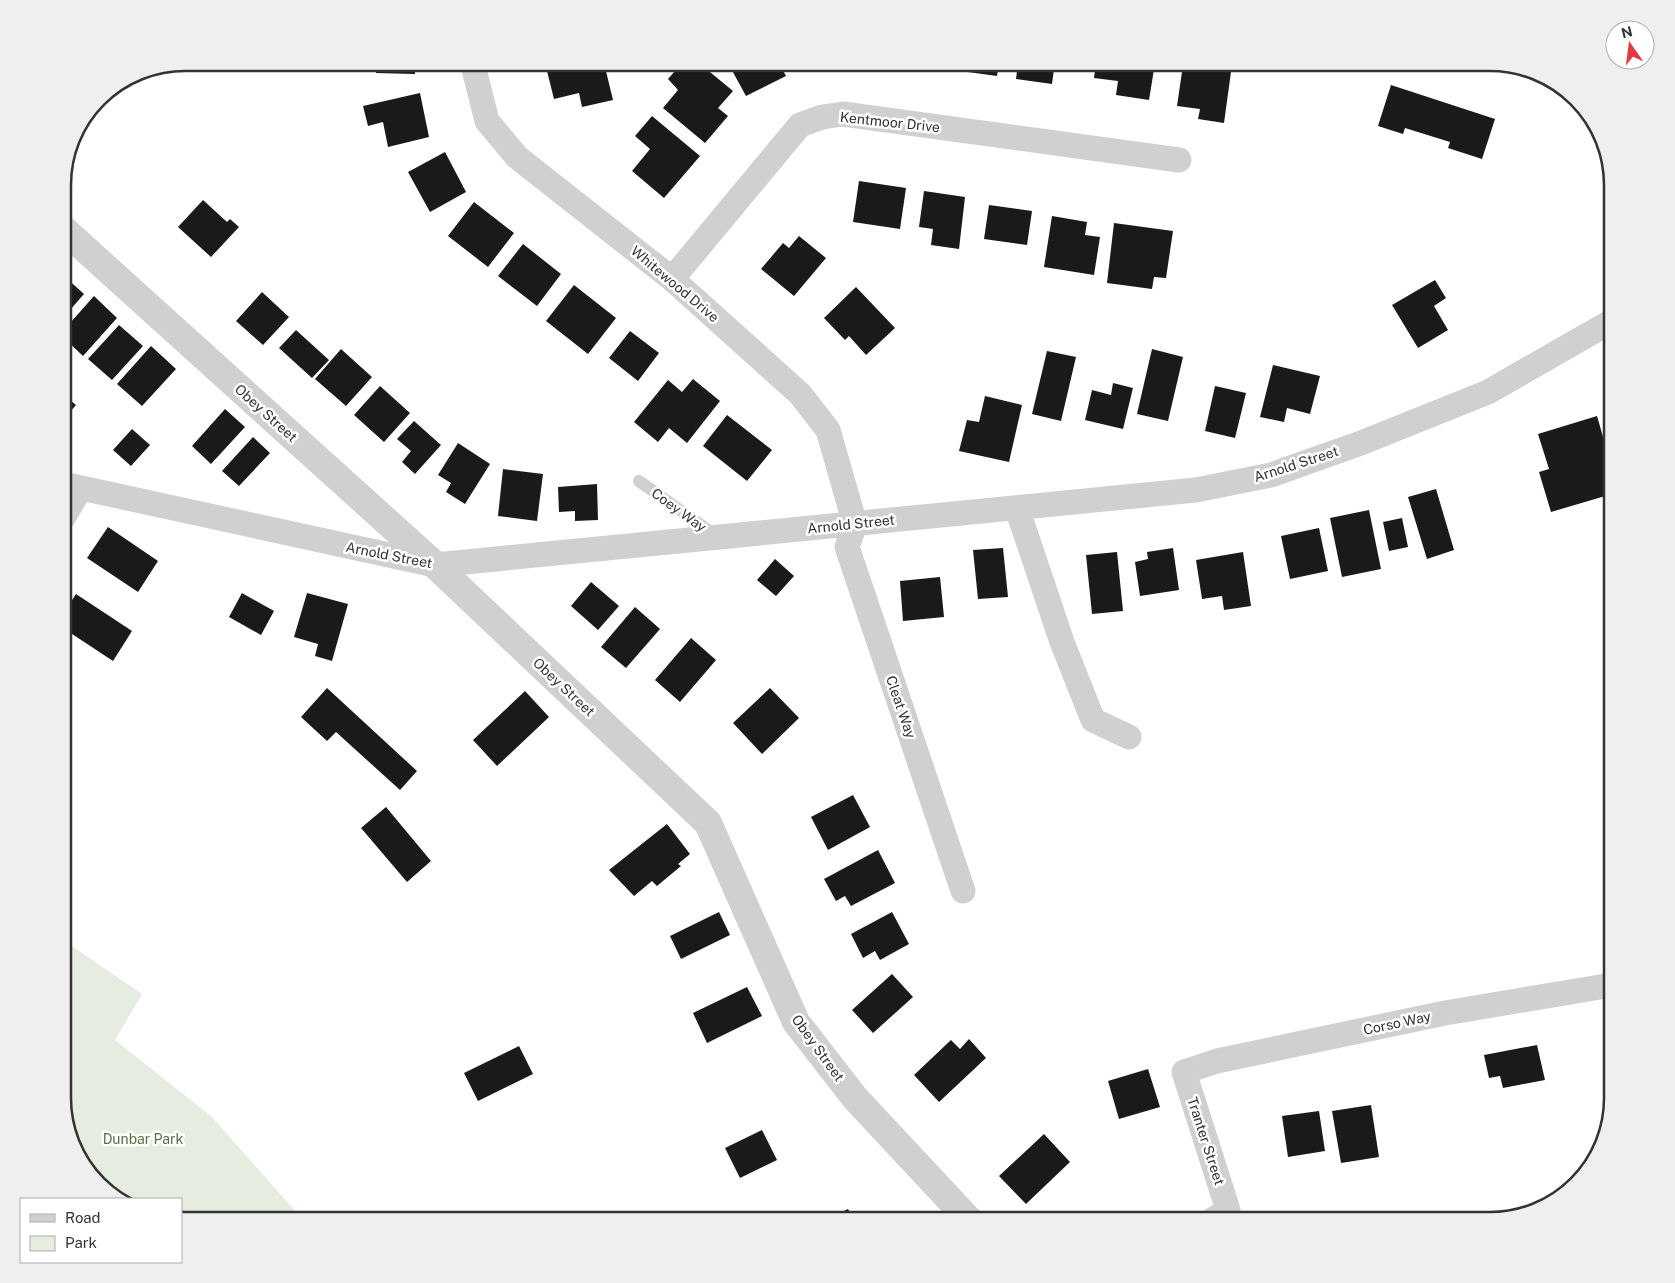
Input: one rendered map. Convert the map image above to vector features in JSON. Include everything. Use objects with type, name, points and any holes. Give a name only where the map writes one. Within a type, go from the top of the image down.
[{"type":"street","name":"Whitewood Drive","points":[[474,71],[487,122],[517,157],[672,279],[800,394],[828,430],[855,524]]},
{"type":"street","name":"Kentmoor Drive","points":[[672,279],[800,125],[822,117],[842,114],[1179,160]]},
{"type":"street","name":"Obey Street","points":[[71,236],[435,565],[708,823],[796,1022],[855,1098],[962,1212]]},
{"type":"street","name":"Arnold Street","points":[[71,486],[435,565],[1196,490],[1271,475],[1361,443],[1488,392],[1604,330]]},
{"type":"street","points":[[1017,508],[1062,642],[1093,720],[1129,737]]},
{"type":"street","name":"Cleat Way","points":[[855,524],[847,547],[963,891]]},
{"type":"street","name":"Corso Way","points":[[1184,1072],[1217,1062],[1445,1013],[1604,986]]},
{"type":"street","name":"Tranter Street","points":[[1184,1072],[1219,1212]]},
{"type":"lane","name":"Coey Way","points":[[638,481],[719,538]]},
{"type":"green space","name":"Dunbar Park","points":[[71,945],[142,994],[115,1040],[212,1117],[296,1212],[182,1212],[182,1198],[131,1198],[122,1193],[100,1173],[80,1141],[72,1113]]},
{"type":"building","points":[[376,71],[415,71],[415,74],[376,73]]},
{"type":"building","points":[[547,71],[606,71],[613,100],[582,107],[579,93],[554,99]]},
{"type":"building","points":[[675,71],[709,71],[733,91],[718,108],[728,116],[705,143],[663,108],[678,90],[668,79]]},
{"type":"building","points":[[732,71],[783,71],[786,76],[746,96]]},
{"type":"building","points":[[961,71],[998,71],[997,76]]},
{"type":"building","points":[[1017,71],[1054,71],[1052,84],[1016,79]]},
{"type":"building","points":[[1095,71],[1154,71],[1149,100],[1116,95],[1118,81],[1094,78]]},
{"type":"building","points":[[1182,71],[1231,72],[1224,123],[1198,119],[1200,109],[1177,106]]},
{"type":"building","points":[[1391,85],[1495,119],[1482,159],[1448,148],[1450,142],[1405,128],[1403,134],[1378,126]]},
{"type":"building","points":[[420,93],[429,137],[388,147],[383,122],[368,126],[363,106]]},
{"type":"building","points":[[652,116],[700,156],[664,198],[632,171],[650,149],[635,136]]},
{"type":"building","points":[[445,152],[466,192],[430,212],[408,172]]},
{"type":"building","points":[[859,181],[906,188],[900,229],[853,222]]},
{"type":"building","points":[[924,191],[965,197],[959,249],[931,245],[933,229],[919,227]]},
{"type":"building","points":[[203,200],[227,222],[230,219],[239,227],[211,257],[178,227]]},
{"type":"building","points":[[474,202],[514,233],[488,267],[448,236]]},
{"type":"building","points":[[989,205],[1032,211],[1027,245],[984,239]]},
{"type":"building","points":[[1052,216],[1087,222],[1085,235],[1100,237],[1094,275],[1044,267]]},
{"type":"building","points":[[1114,223],[1173,231],[1166,278],[1154,277],[1152,289],[1107,283]]},
{"type":"building","points":[[799,236],[826,258],[794,296],[761,269],[783,243],[789,248]]},
{"type":"building","points":[[523,244],[561,274],[537,306],[498,276]]},
{"type":"building","points":[[1435,280],[1446,298],[1434,306],[1448,330],[1418,348],[1392,305]]},
{"type":"building","points":[[71,282],[84,294],[71,309]]},
{"type":"building","points":[[574,285],[616,318],[588,354],[546,321]]},
{"type":"building","points":[[856,287],[895,328],[866,355],[849,336],[845,340],[824,318]]},
{"type":"building","points":[[262,292],[289,317],[263,345],[236,321]]},
{"type":"building","points":[[94,296],[117,318],[83,356],[71,345],[71,322]]},
{"type":"building","points":[[119,325],[143,346],[112,380],[88,359]]},
{"type":"building","points":[[296,330],[329,360],[312,378],[279,348]]},
{"type":"building","points":[[630,331],[659,353],[638,381],[609,358]]},
{"type":"building","points":[[151,346],[176,369],[142,406],[117,384]]},
{"type":"building","points":[[341,349],[372,377],[346,406],[315,379]]},
{"type":"building","points":[[1152,349],[1183,357],[1168,421],[1137,414]]},
{"type":"building","points":[[1047,351],[1076,357],[1061,421],[1032,414]]},
{"type":"building","points":[[1273,365],[1320,376],[1310,414],[1287,408],[1284,422],[1260,417]]},
{"type":"building","points":[[693,379],[720,401],[687,443],[669,428],[658,442],[634,422],[668,380],[682,392]]},
{"type":"building","points":[[1113,383],[1133,388],[1123,429],[1085,420],[1092,390],[1111,395]]},
{"type":"building","points":[[380,386],[410,413],[384,442],[354,415]]},
{"type":"building","points":[[1215,386],[1246,393],[1235,438],[1205,431]]},
{"type":"building","points":[[985,396],[1022,405],[1009,462],[959,451],[967,420],[979,422]]},
{"type":"building","points":[[71,401],[76,405],[71,411]]},
{"type":"building","points":[[225,409],[245,427],[211,464],[192,446]]},
{"type":"building","points":[[727,415],[772,450],[747,481],[703,446]]},
{"type":"building","points":[[1597,416],[1604,440],[1604,496],[1551,512],[1539,472],[1549,469],[1538,434]]},
{"type":"building","points":[[414,421],[441,445],[415,474],[402,462],[411,451],[397,439]]},
{"type":"building","points":[[132,429],[150,445],[131,466],[113,450]]},
{"type":"building","points":[[253,437],[270,453],[239,486],[222,471]]},
{"type":"building","points":[[458,443],[490,464],[465,504],[446,492],[451,483],[438,475]]},
{"type":"building","points":[[503,469],[543,474],[537,521],[498,516]]},
{"type":"building","points":[[597,484],[598,520],[575,521],[575,511],[559,512],[558,487]]},
{"type":"building","points":[[1436,489],[1454,550],[1427,559],[1408,497]]},
{"type":"building","points":[[1369,510],[1381,569],[1342,577],[1330,518]]},
{"type":"building","points":[[1402,518],[1408,547],[1389,551],[1383,522]]},
{"type":"building","points":[[108,527],[158,561],[138,592],[87,558]]},
{"type":"building","points":[[1319,528],[1328,571],[1290,579],[1281,536]]},
{"type":"building","points":[[1003,548],[1008,597],[978,599],[973,550]]},
{"type":"building","points":[[1173,548],[1179,590],[1140,596],[1135,562],[1148,559],[1147,552]]},
{"type":"building","points":[[1117,552],[1123,611],[1092,614],[1086,555]]},
{"type":"building","points":[[1243,552],[1251,606],[1224,610],[1222,596],[1202,599],[1196,560]]},
{"type":"building","points":[[775,559],[794,576],[776,596],[757,580]]},
{"type":"building","points":[[940,577],[944,617],[903,621],[900,581]]},
{"type":"building","points":[[591,582],[619,606],[598,630],[571,606]]},
{"type":"building","points":[[242,593],[274,611],[261,635],[229,617]]},
{"type":"building","points":[[307,593],[348,604],[332,661],[315,656],[318,644],[294,637]]},
{"type":"building","points":[[76,594],[132,631],[113,661],[71,633],[71,602]]},
{"type":"building","points":[[635,607],[660,629],[626,668],[601,647]]},
{"type":"building","points":[[691,638],[716,660],[680,702],[655,680]]},
{"type":"building","points":[[327,688],[417,771],[400,790],[336,732],[327,741],[301,717]]},
{"type":"building","points":[[770,688],[799,718],[762,754],[733,723]]},
{"type":"building","points":[[525,691],[549,717],[497,766],[473,740]]},
{"type":"building","points":[[853,795],[870,827],[828,850],[811,817]]},
{"type":"building","points":[[386,807],[431,861],[407,882],[361,828]]},
{"type":"building","points":[[667,824],[690,854],[678,864],[681,866],[657,886],[652,881],[634,896],[609,870]]},
{"type":"building","points":[[878,850],[895,883],[851,906],[845,896],[836,901],[824,879]]},
{"type":"building","points":[[719,912],[730,935],[681,959],[670,936]]},
{"type":"building","points":[[892,912],[909,944],[880,960],[875,951],[863,958],[851,934]]},
{"type":"building","points":[[892,974],[913,997],[873,1033],[852,1010]]},
{"type":"building","points":[[747,987],[762,1016],[707,1043],[693,1013]]},
{"type":"building","points":[[969,1039],[986,1058],[939,1102],[914,1075],[951,1040],[960,1049]]},
{"type":"building","points":[[1537,1045],[1545,1080],[1503,1088],[1500,1076],[1489,1078],[1484,1055]]},
{"type":"building","points":[[519,1046],[533,1074],[478,1101],[464,1073]]},
{"type":"building","points":[[1148,1069],[1160,1107],[1119,1119],[1108,1081]]},
{"type":"building","points":[[1371,1105],[1379,1157],[1341,1163],[1332,1111]]},
{"type":"building","points":[[1319,1111],[1325,1151],[1288,1157],[1282,1116]]},
{"type":"building","points":[[762,1130],[777,1160],[740,1178],[725,1148]]},
{"type":"building","points":[[1044,1134],[1070,1162],[1026,1204],[999,1176]]}]
